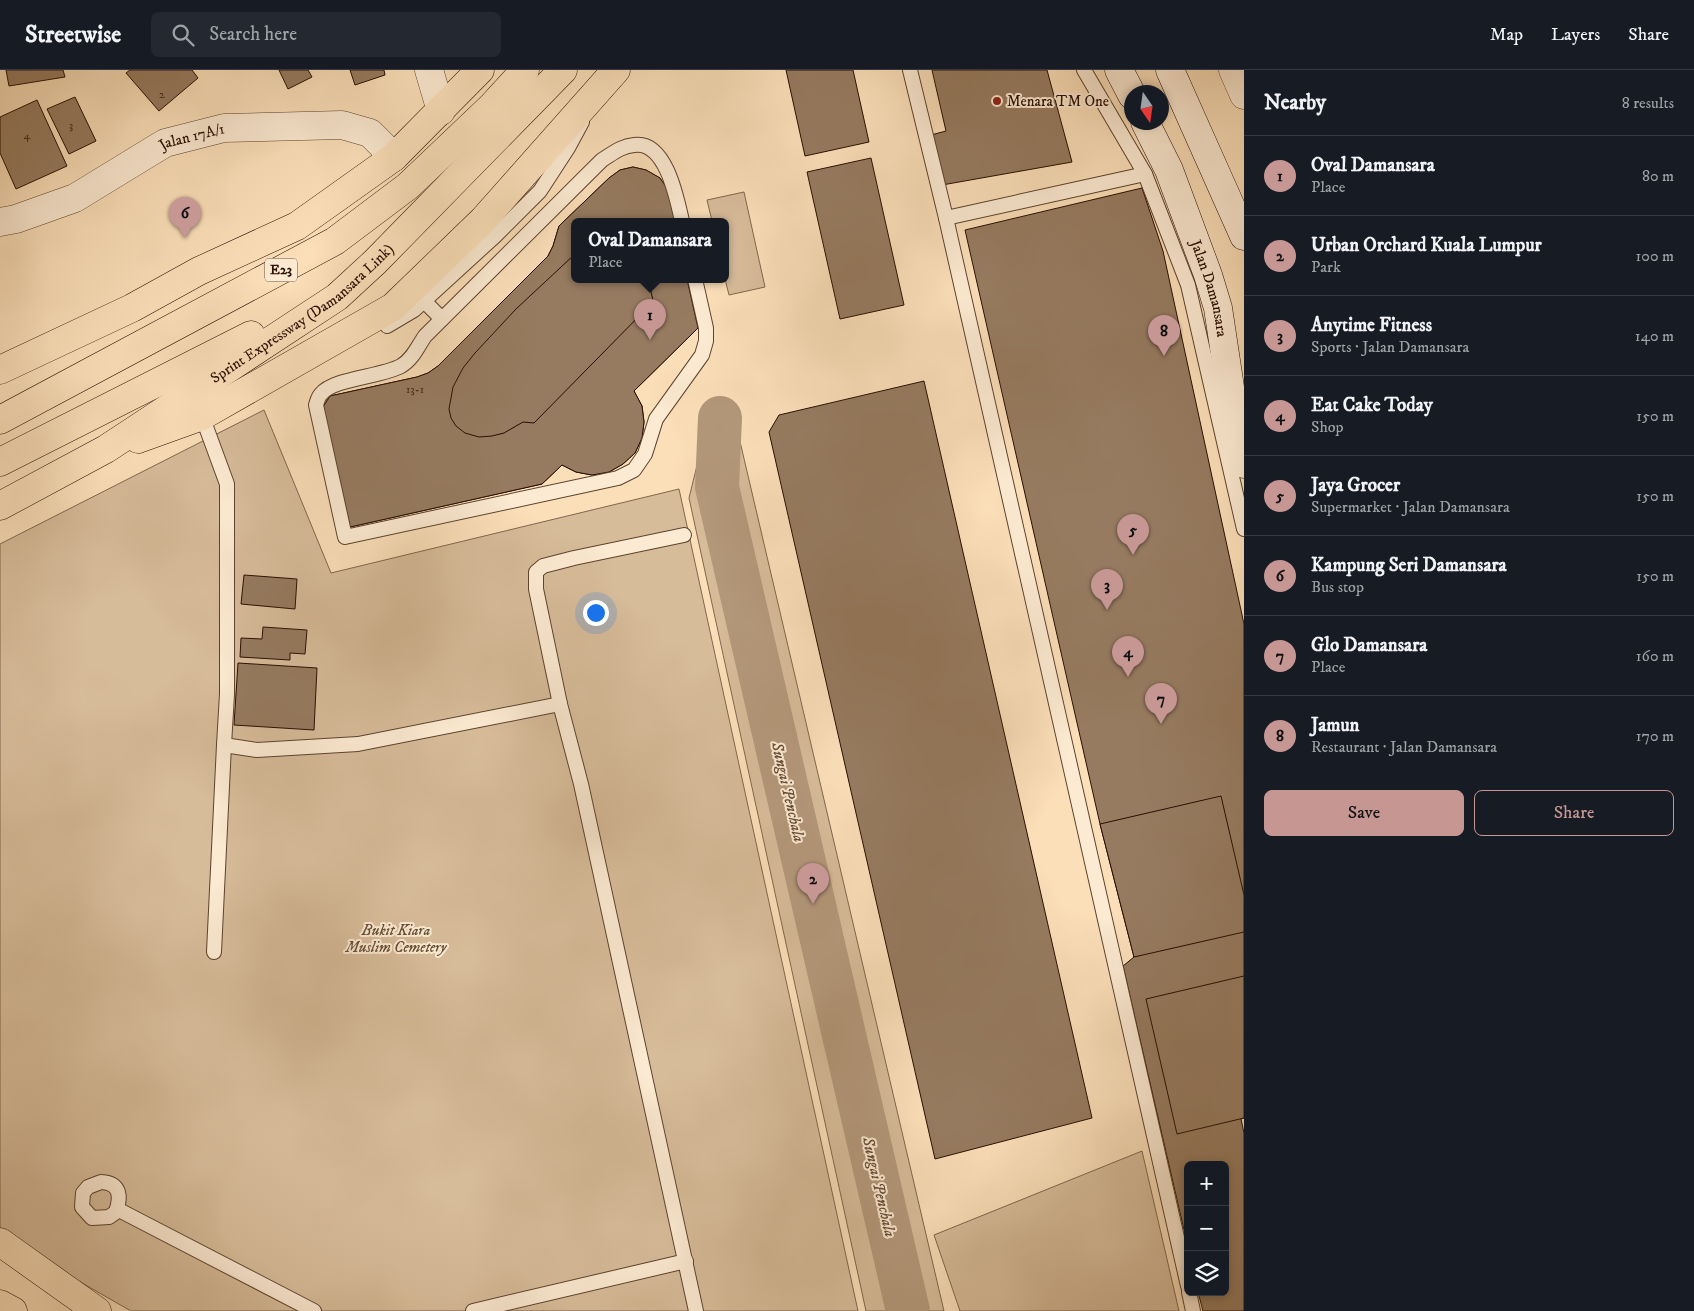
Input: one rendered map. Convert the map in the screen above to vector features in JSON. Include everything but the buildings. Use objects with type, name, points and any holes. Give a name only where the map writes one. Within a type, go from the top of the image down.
[{"type":"highway","points":[[0,370],[132,308],[199,271],[297,226],[394,157],[480,70]]},
{"type":"highway","name":"E23","points":[[0,420],[335,240],[408,186],[491,107],[525,70]]},
{"type":"highway","name":"Sprint Expressway (Damansara Link)","points":[[0,506],[106,449],[337,297],[375,262],[563,70]]},
{"type":"highway","points":[[106,449],[147,437],[202,416],[393,307],[483,220],[608,79]]},
{"type":"highway","points":[[0,462],[274,323],[375,262]]},
{"type":"highway","points":[[0,1242],[97,1311]]},
{"type":"highway","points":[[0,1304],[13,1311]]},
{"type":"main road","points":[[430,70],[441,111]]},
{"type":"main road","points":[[1119,70],[1127,85]]},
{"type":"main road","points":[[1170,70],[1244,236]]},
{"type":"main road","points":[[1232,70],[1244,95]]},
{"type":"main road","name":"Jalan 17A/1","points":[[0,222],[16,219],[75,198],[165,143],[224,128],[342,125],[370,133],[394,157]]},
{"type":"main road","name":"Jalan Damansara","points":[[1149,130],[1170,170],[1218,308],[1242,447]]},
{"type":"lane","points":[[910,70],[946,218],[1184,1268]]},
{"type":"lane","points":[[1084,70],[1145,174],[1188,285],[1244,529]]},
{"type":"lane","points":[[283,370],[372,334],[414,310],[540,191],[568,148],[608,79]]},
{"type":"lane","points":[[681,218],[673,184],[657,156],[648,147],[635,144],[620,148],[602,160],[442,319],[426,336],[412,358],[386,373],[330,387],[320,394],[316,405],[345,538],[618,478],[634,470],[645,454],[656,419],[702,355],[706,341],[706,328],[696,283]]},
{"type":"lane","points":[[946,218],[1145,174]]},
{"type":"lane","points":[[517,214],[532,230]]},
{"type":"lane","points":[[424,301],[442,319]]},
{"type":"lane","points":[[202,416],[227,484],[227,694],[214,952]]},
{"type":"lane","points":[[684,536],[543,566],[536,572],[536,589],[560,704],[581,784],[696,1311]]},
{"type":"lane","points":[[224,745],[257,750],[358,744],[560,704]]},
{"type":"lane","points":[[117,1209],[314,1311]]},
{"type":"lane","points":[[473,1311],[686,1261]]},
{"type":"lane","points":[[1190,1296],[1194,1311]]},
{"type":"green space","points":[[744,192],[765,287],[729,295],[726,283],[729,283],[729,218],[711,218],[707,200]]},
{"type":"green space","name":"Bukit Kiara Muslim Cemetery","points":[[264,410],[331,573],[679,489],[858,1311],[131,1311],[0,1236],[0,544]]},
{"type":"green space","points":[[738,433],[944,1311],[866,1311],[689,498],[703,441]]},
{"type":"green space","points":[[1142,1151],[1179,1311],[960,1311],[934,1235]]},
{"type":"waterway","name":"Sungai Penchala","points":[[720,418],[717,487],[908,1311]]},
{"type":"place","name":"Menara TM One","points":[[997,101]]},
{"type":"place","name":"Kampung Seri Damansara","points":[[185,238]]},
{"type":"place","name":"Oval Damansara","points":[[650,340]]},
{"type":"place","name":"Jamun","points":[[1164,356]]},
{"type":"place","name":"Jaya Grocer","points":[[1133,555]]},
{"type":"place","name":"Anytime Fitness","points":[[1107,610]]},
{"type":"place","name":"Eat Cake Today","points":[[1128,677]]},
{"type":"place","name":"Glo Damansara","points":[[1161,724]]},
{"type":"place","name":"Urban Orchard Kuala Lumpur","points":[[813,904]]}]
